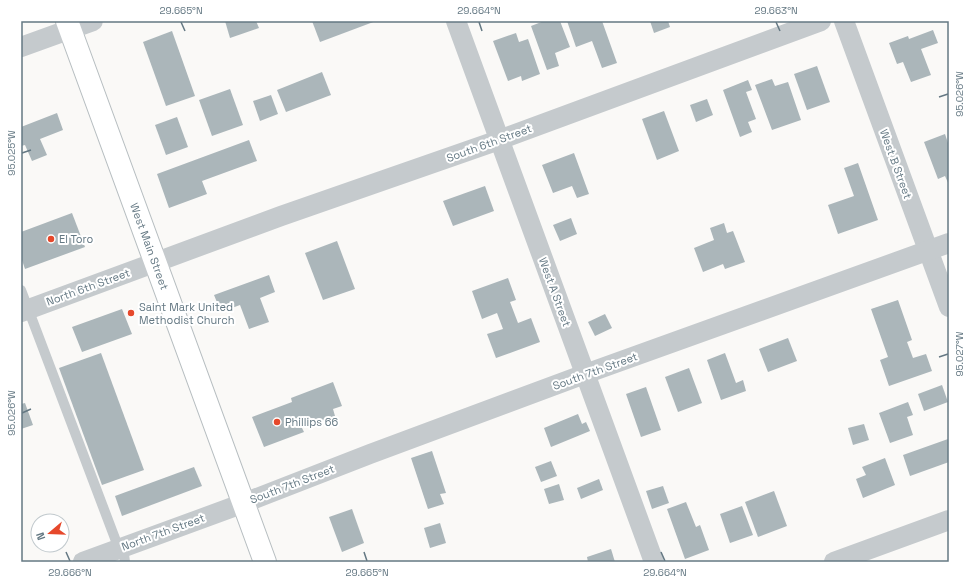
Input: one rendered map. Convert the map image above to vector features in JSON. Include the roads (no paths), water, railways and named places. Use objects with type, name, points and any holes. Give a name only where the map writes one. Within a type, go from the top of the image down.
[{"type":"main road","name":"West Main Street","points":[[68,25],[265,562]]},
{"type":"street","points":[[21,47],[68,25],[93,21]]},
{"type":"street","name":"West A Street","points":[[456,21],[654,562]]},
{"type":"street","name":"South 6th Street","points":[[155,262],[499,140],[821,21]]},
{"type":"street","name":"West B Street","points":[[844,21],[949,307]]},
{"type":"street","name":"South 7th Street","points":[[244,503],[377,451],[585,374],[949,243]]},
{"type":"street","name":"North 6th Street","points":[[25,311],[155,262]]},
{"type":"street","name":"North 7th Street","points":[[82,562],[122,553],[244,503]]},
{"type":"street","points":[[834,562],[949,520]]},
{"type":"lane","points":[[21,290],[25,311],[122,553]]},
{"type":"place","name":"El Toro","points":[[51,239]]},
{"type":"place","name":"Saint Mark United Methodist Church","points":[[131,313]]},
{"type":"place","name":"Phillips 66","points":[[277,422]]}]
